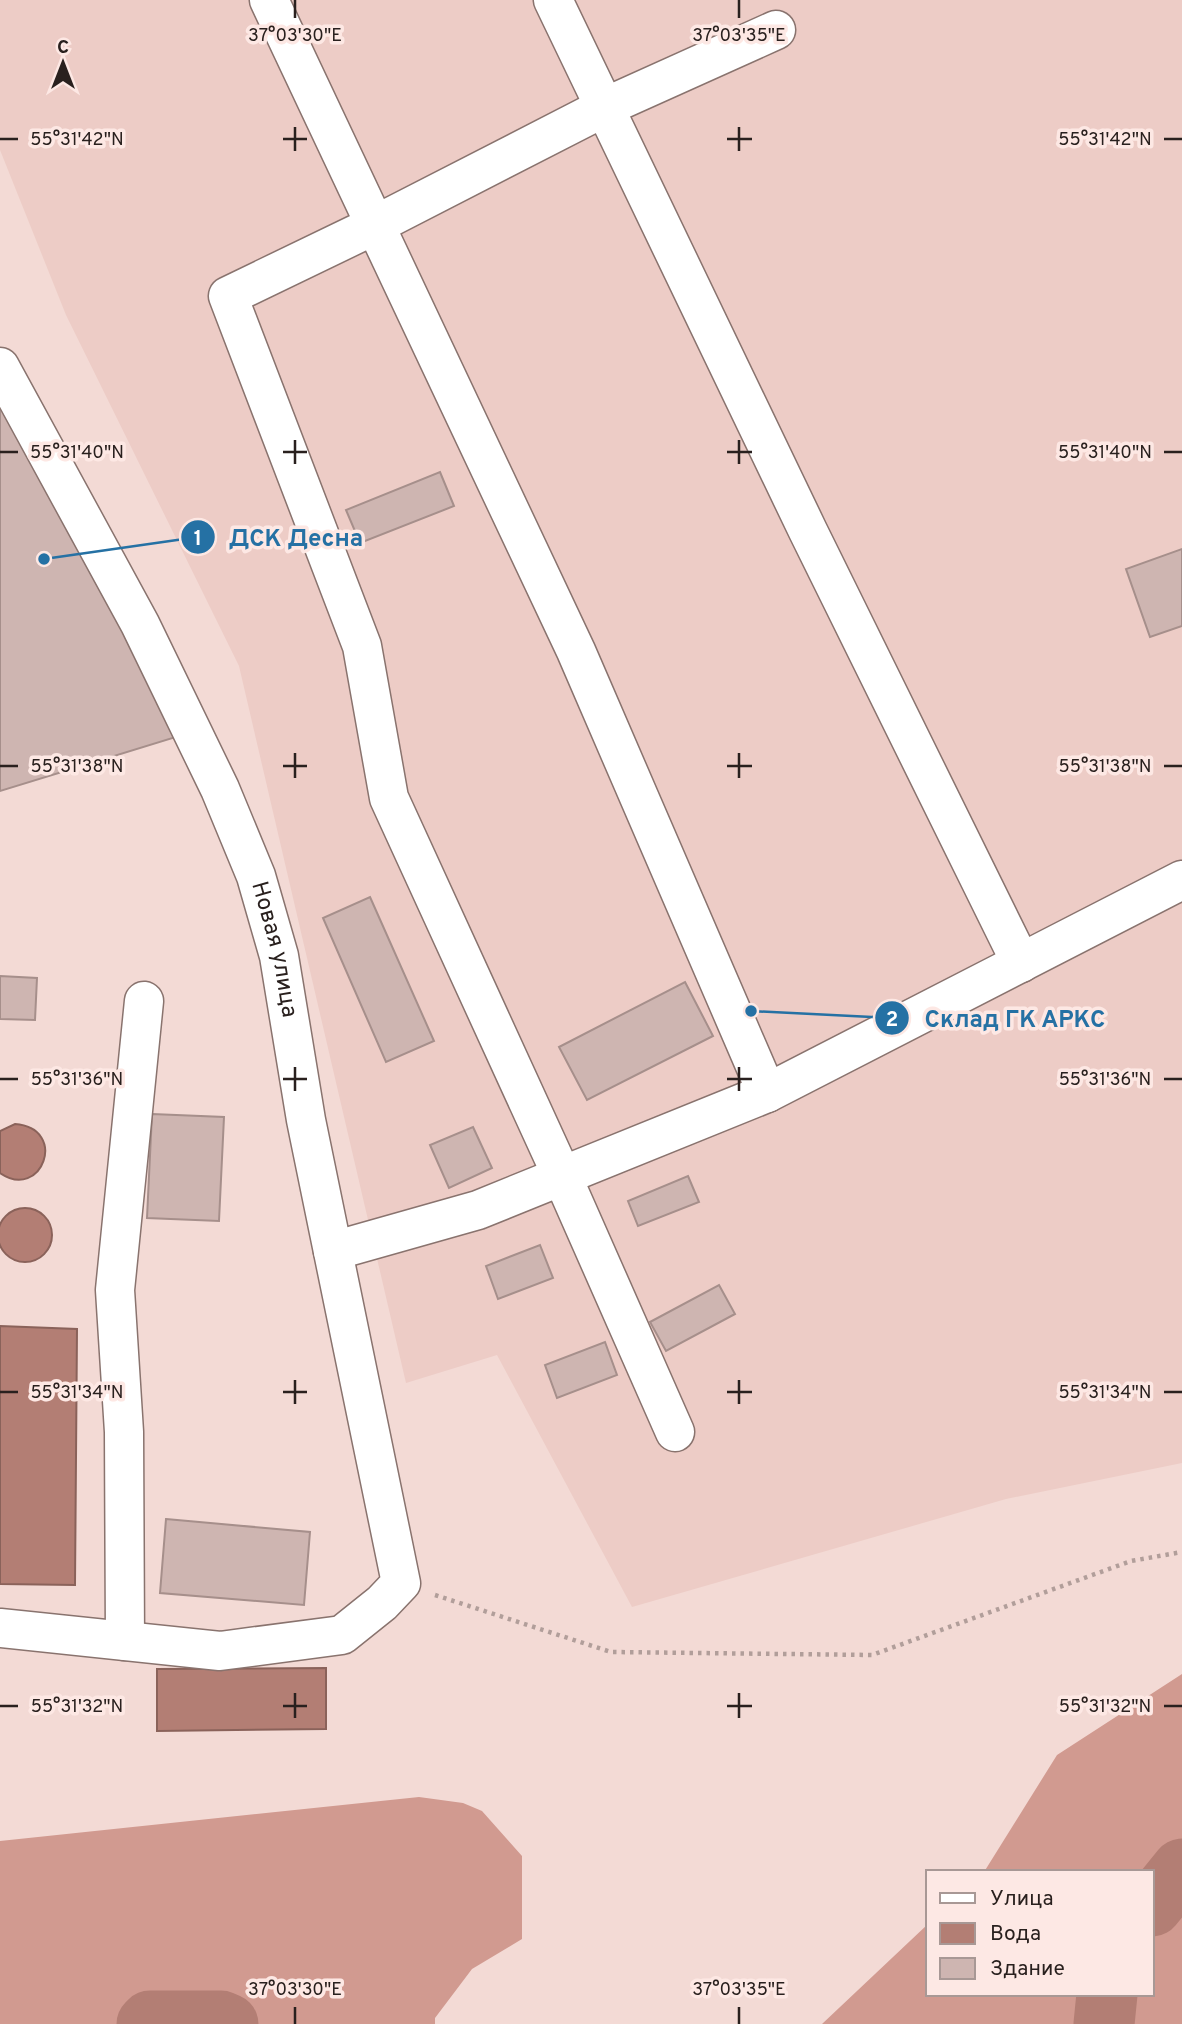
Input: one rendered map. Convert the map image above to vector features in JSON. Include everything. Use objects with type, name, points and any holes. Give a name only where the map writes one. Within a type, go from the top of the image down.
[{"type":"street","points":[[269,0],[576,651],[767,1093]]},
{"type":"street","points":[[553,0],[808,531],[1021,963]]},
{"type":"street","points":[[675,1432],[562,1176],[389,798],[362,646],[228,296],[375,225],[605,107],[776,30]]},
{"type":"street","name":"Новая улица","points":[[0,367],[140,624],[220,789],[256,876],[279,956],[306,1120],[401,1584]]},
{"type":"street","points":[[333,1251],[478,1210],[767,1093],[1182,880]]},
{"type":"street","points":[[125,1641],[124,1432],[115,1290],[145,1001]]},
{"type":"street","points":[[0,1629],[220,1651],[342,1635],[401,1584]]},
{"type":"path","points":[[401,1584],[611,1652],[872,1655],[1131,1561],[1182,1552]]},
{"type":"shaded area","points":[[0,0],[1182,0],[1182,1463],[1006,1499],[632,1607],[497,1355],[406,1383],[239,666],[66,315],[0,150]]},
{"type":"shaded area","points":[[1182,1674],[1182,2024],[822,2024],[926,1926],[926,1996],[1154,1996],[1154,1870],[985,1870],[1057,1755]]},
{"type":"shaded area","points":[[419,1797],[463,1803],[482,1811],[522,1856],[522,1939],[472,1969],[435,2018],[435,2024],[0,2024],[0,1841]]},
{"type":"water","points":[[15,1124],[32,1128],[41,1137],[45,1149],[44,1161],[28,1178],[15,1179],[0,1173],[0,1131]]},
{"type":"water","points":[[15,1210],[35,1210],[44,1216],[50,1225],[50,1245],[44,1254],[35,1260],[15,1260],[6,1254],[0,1245],[0,1225],[6,1216]]},
{"type":"water","points":[[0,1326],[77,1329],[75,1585],[0,1584]]},
{"type":"water","points":[[326,1668],[326,1729],[157,1731],[157,1669]]},
{"type":"building","points":[[0,381],[176,737],[0,791]]},
{"type":"building","points":[[440,472],[454,506],[360,543],[346,510]]},
{"type":"building","points":[[1182,549],[1182,626],[1150,637],[1126,569]]},
{"type":"building","points":[[370,897],[434,1041],[386,1062],[323,918]]},
{"type":"building","points":[[0,976],[37,978],[35,1020],[0,1019]]},
{"type":"building","points":[[685,982],[713,1036],[587,1100],[559,1047]]},
{"type":"building","points":[[152,1114],[224,1117],[219,1221],[147,1218]]},
{"type":"building","points":[[473,1127],[492,1168],[449,1188],[430,1145]]},
{"type":"building","points":[[688,1176],[699,1202],[638,1226],[628,1201]]},
{"type":"building","points":[[540,1245],[553,1278],[498,1299],[486,1266]]},
{"type":"building","points":[[719,1285],[735,1314],[666,1351],[650,1322]]},
{"type":"building","points":[[605,1342],[617,1375],[557,1398],[545,1365]]},
{"type":"building","points":[[166,1519],[310,1532],[304,1605],[160,1593]]},
{"type":"waterway","points":[[1154,1904],[1182,1869]]},
{"type":"waterway","points":[[1104,2024],[1107,1996]]},
{"type":"waterway","points":[[147,2024],[150,2021],[221,2021],[228,2024]]},
{"type":"place","name":"ДСК Десна","points":[[44,559]]},
{"type":"place","name":"Склад ГК АРКС","points":[[751,1011]]}]
